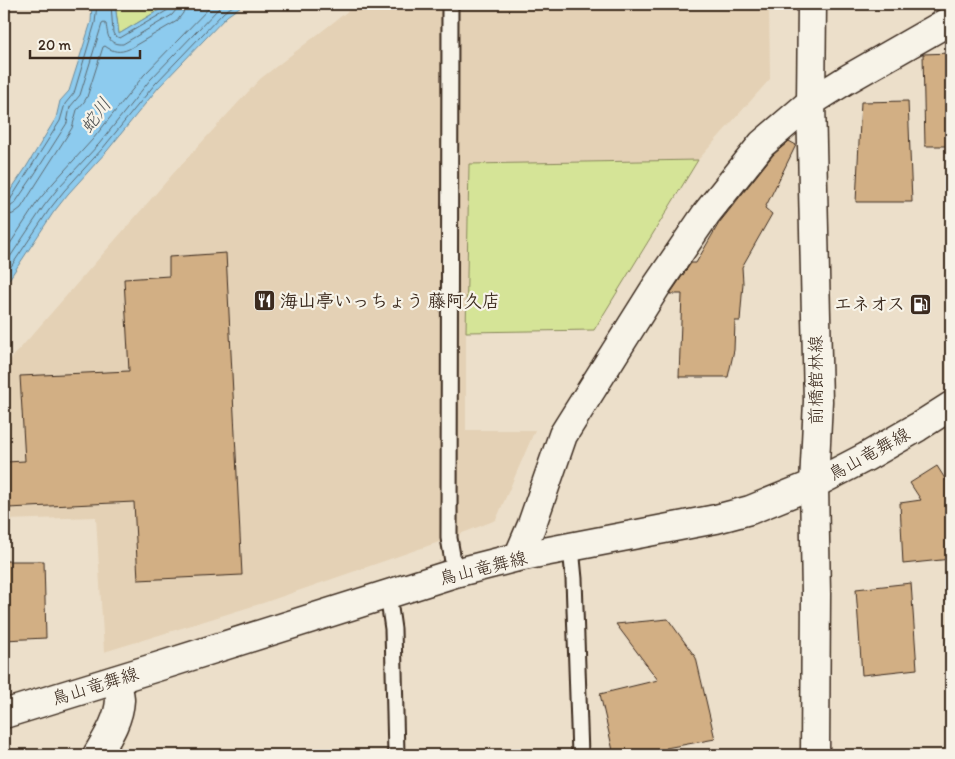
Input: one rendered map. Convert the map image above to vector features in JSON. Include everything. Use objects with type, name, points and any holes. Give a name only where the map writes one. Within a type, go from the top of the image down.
[{"type":"main road","name":"前橋館林線","points":[[812,4],[818,401],[814,484],[816,594],[815,755]]},
{"type":"main road","points":[[518,557],[562,435],[656,287],[706,214],[762,144],[812,102],[846,80],[951,20]]},
{"type":"main road","name":"鳥山竜舞線","points":[[4,714],[455,573],[518,557],[572,548],[725,517],[750,510],[814,484],[866,457],[951,406]]},
{"type":"main road","points":[[98,755],[116,719],[120,699],[116,680]]},
{"type":"lane","points":[[450,4],[449,538],[455,573]]},
{"type":"lane","points":[[572,548],[580,755]]},
{"type":"lane","points":[[388,594],[392,629],[396,755]]},
{"type":"shaded area","name":"海山亭いっちょう 藤阿久店","points":[[357,4],[769,4],[770,79],[698,160],[469,164],[466,430],[535,430],[496,520],[439,542],[263,603],[104,652],[96,517],[4,520],[4,367],[179,167],[260,79]]},
{"type":"green space","points":[[115,4],[169,4],[119,34]]},
{"type":"green space","points":[[698,160],[594,330],[466,332],[469,164]]},
{"type":"water","name":"蛇川","points":[[92,4],[115,4],[119,34],[169,4],[244,4],[227,16],[158,88],[107,151],[68,194],[53,213],[4,287],[4,200],[56,118],[60,101],[69,91],[91,22]]},
{"type":"building","points":[[951,53],[951,146],[925,146],[923,54]]},
{"type":"building","points":[[908,101],[912,202],[856,202],[861,102]]},
{"type":"building","points":[[789,141],[796,145],[765,208],[772,214],[742,267],[743,283],[740,321],[735,321],[734,350],[728,377],[679,377],[682,294],[670,294],[691,263],[696,263],[719,223],[773,155]]},
{"type":"building","points":[[226,253],[242,575],[138,580],[134,502],[8,508],[6,462],[25,461],[20,376],[129,371],[124,279],[169,276],[169,257]]},
{"type":"building","points":[[937,466],[951,488],[951,559],[903,564],[900,503],[921,500],[910,483]]},
{"type":"building","points":[[4,561],[44,561],[46,638],[4,640]]},
{"type":"building","points":[[911,583],[917,669],[862,675],[856,589]]},
{"type":"building","points":[[668,619],[696,658],[715,739],[666,748],[667,751],[648,755],[614,755],[600,694],[658,680],[616,624]]},
{"type":"place","name":"海山亭いっちょう 藤阿久店","points":[[264,301]]},
{"type":"place","name":"エネオス","points":[[921,304]]}]
